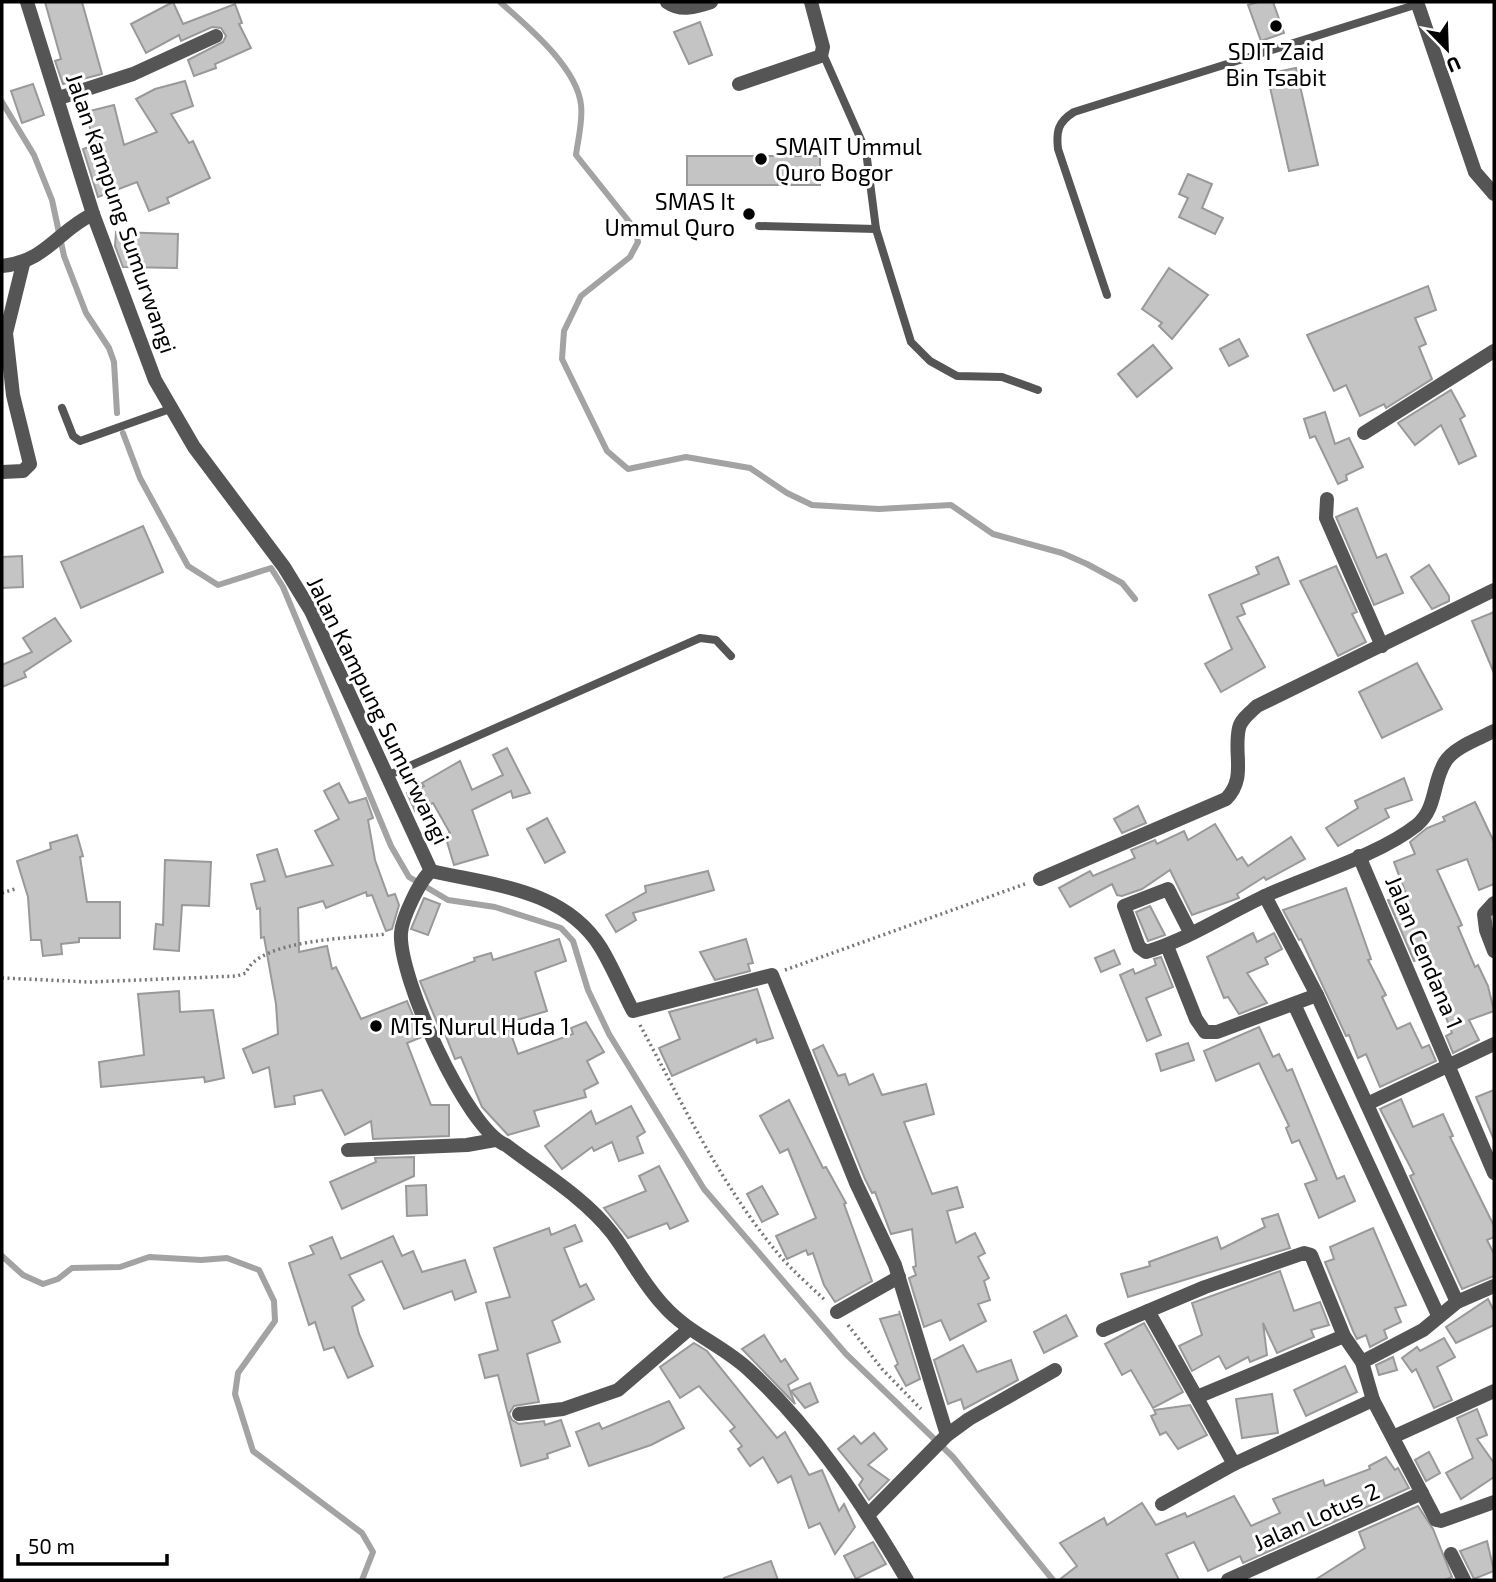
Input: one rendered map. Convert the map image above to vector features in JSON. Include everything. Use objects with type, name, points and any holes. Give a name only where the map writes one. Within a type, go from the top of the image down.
[{"type":"street","name":"Jalan Kampung Sumurwangi","points":[[27,2],[59,97],[93,214],[141,345],[170,409],[194,447],[298,588],[389,775],[427,874],[412,901],[401,933],[408,979],[469,1108],[495,1140],[506,1145],[587,1207],[611,1232],[663,1306],[688,1330],[730,1352],[761,1381],[818,1443],[869,1514],[907,1580]]},
{"type":"street","points":[[667,2],[679,8],[692,8],[711,2]]},
{"type":"street","points":[[739,83],[812,61],[823,54],[811,2]]},
{"type":"street","points":[[1418,3],[1475,172],[1494,194]]},
{"type":"street","points":[[59,97],[133,74],[216,36]]},
{"type":"street","points":[[2,266],[23,264],[60,240],[70,225],[93,214]]},
{"type":"street","points":[[2,472],[23,471],[30,464],[13,396],[6,334],[23,264]]},
{"type":"street","points":[[1364,433],[1494,351]]},
{"type":"street","points":[[1326,499],[1325,518],[1382,646]]},
{"type":"street","points":[[1040,879],[1226,799],[1235,790],[1238,781],[1239,727],[1257,706],[1494,590]]},
{"type":"street","points":[[1191,934],[1168,889],[1126,903],[1124,909],[1142,950],[1146,952],[1167,946],[1191,934],[1265,896],[1359,856],[1419,823],[1431,807],[1445,762],[1461,748],[1494,732]]},
{"type":"street","name":"Jalan Cendana 1","points":[[1359,856],[1494,1172]]},
{"type":"street","points":[[427,874],[535,894],[563,908],[584,926],[600,947],[633,1011],[772,975],[856,1183],[899,1277],[945,1438]]},
{"type":"street","points":[[1265,896],[1317,995],[1457,1302]]},
{"type":"street","points":[[1494,903],[1484,914],[1484,921],[1494,951]]},
{"type":"street","points":[[1167,946],[1196,1018],[1205,1032],[1217,1032],[1317,995]]},
{"type":"street","points":[[1294,1004],[1438,1315]]},
{"type":"street","points":[[1367,1104],[1494,1044]]},
{"type":"street","points":[[348,1150],[467,1145],[495,1140]]},
{"type":"street","points":[[1367,1161],[1389,1152]]},
{"type":"street","points":[[1102,1330],[1205,1287],[1307,1254],[1311,1255],[1344,1336],[1362,1362],[1373,1401],[1395,1436],[1436,1520],[1441,1521],[1494,1502]]},
{"type":"street","points":[[837,1312],[899,1277]]},
{"type":"street","points":[[1362,1362],[1423,1330],[1457,1302],[1494,1286]]},
{"type":"street","points":[[1148,1311],[1234,1464]]},
{"type":"street","points":[[519,1414],[563,1409],[618,1390],[688,1330]]},
{"type":"street","points":[[1197,1396],[1344,1336]]},
{"type":"street","points":[[869,1514],[945,1438],[969,1419],[1055,1370]]},
{"type":"street","points":[[1395,1436],[1492,1397]]},
{"type":"street","points":[[1162,1504],[1234,1464],[1373,1401]]},
{"type":"street","name":"Jalan Lotus 2","points":[[1228,1580],[1422,1493]]},
{"type":"street","points":[[1451,1554],[1464,1580]]},
{"type":"lane","points":[[1107,295],[1058,149],[1057,131],[1066,117],[1074,112],[1418,3]]},
{"type":"lane","points":[[823,54],[866,151],[876,229],[905,328],[919,352],[957,376],[1002,377],[1038,390]]},
{"type":"lane","points":[[759,226],[876,229]]},
{"type":"lane","points":[[62,408],[77,441],[170,409]]},
{"type":"lane","points":[[389,775],[700,638],[716,640],[731,656]]},
{"type":"path","points":[[772,975],[1040,879]]},
{"type":"path","points":[[2,893],[15,889]]},
{"type":"path","points":[[2,978],[89,982],[237,976],[246,973],[249,966],[271,951],[292,945],[401,933]]},
{"type":"path","points":[[633,1011],[690,1118],[746,1210],[781,1257],[837,1312],[882,1368],[945,1438]]},
{"type":"building","points":[[45,2],[82,2],[102,74],[63,84],[55,61],[61,59]]},
{"type":"building","points":[[173,2],[183,24],[235,4],[242,23],[239,24],[251,48],[215,64],[216,68],[194,76],[188,60],[223,42],[226,36],[221,28],[212,27],[181,41],[179,35],[146,53],[131,24]]},
{"type":"building","points":[[1273,2],[1284,33],[1261,41],[1248,5]]},
{"type":"building","points":[[700,22],[712,55],[689,64],[674,32]]},
{"type":"building","points":[[1296,68],[1318,165],[1289,171],[1267,74]]},
{"type":"building","points":[[185,81],[193,106],[171,114],[189,143],[193,141],[210,178],[167,198],[169,203],[149,211],[137,182],[98,197],[83,149],[94,145],[86,112],[114,105],[124,145],[157,132],[136,99],[155,89]]},
{"type":"building","points":[[33,84],[44,115],[22,123],[11,91]]},
{"type":"building","points":[[687,156],[820,156],[820,185],[687,185]]},
{"type":"building","points":[[1188,174],[1212,184],[1202,208],[1223,218],[1215,234],[1179,217],[1188,198],[1179,194]]},
{"type":"building","points":[[116,232],[178,234],[177,268],[123,267],[115,246]]},
{"type":"building","points":[[1169,268],[1208,295],[1172,339],[1159,326],[1162,323],[1142,309]]},
{"type":"building","points":[[1428,286],[1436,310],[1415,318],[1426,344],[1419,347],[1432,379],[1386,408],[1384,404],[1360,416],[1346,385],[1334,391],[1307,335]]},
{"type":"building","points":[[1239,339],[1248,356],[1229,366],[1220,349]]},
{"type":"building","points":[[1153,345],[1172,368],[1137,397],[1118,374]]},
{"type":"building","points":[[1451,390],[1465,416],[1460,419],[1476,456],[1459,464],[1441,425],[1415,445],[1398,423]]},
{"type":"building","points":[[1325,412],[1335,444],[1349,438],[1363,467],[1346,475],[1347,480],[1338,484],[1315,436],[1310,438],[1304,419]]},
{"type":"building","points":[[1357,508],[1377,558],[1386,554],[1403,593],[1374,605],[1336,517]]},
{"type":"building","points":[[143,526],[163,572],[81,608],[61,562]]},
{"type":"building","points":[[22,556],[23,587],[2,588],[2,557]]},
{"type":"building","points":[[1278,557],[1289,584],[1241,604],[1245,614],[1237,617],[1265,667],[1221,692],[1205,664],[1232,649],[1209,595],[1259,574],[1256,567]]},
{"type":"building","points":[[1429,565],[1449,596],[1449,601],[1432,609],[1411,577]]},
{"type":"building","points":[[1336,566],[1357,612],[1352,614],[1366,642],[1338,656],[1300,581]]},
{"type":"building","points":[[1494,612],[1494,673],[1472,621]]},
{"type":"building","points":[[55,618],[71,641],[24,672],[26,677],[2,687],[2,665],[32,652],[23,638]]},
{"type":"building","points":[[1417,663],[1442,709],[1382,738],[1359,692]]},
{"type":"building","points":[[507,748],[530,793],[513,798],[511,791],[472,810],[488,855],[454,865],[445,835],[450,833],[433,803],[415,811],[407,793],[424,786],[422,783],[460,761],[472,790],[503,775],[493,755]]},
{"type":"building","points":[[1404,778],[1412,800],[1385,809],[1389,817],[1338,846],[1326,828],[1358,808],[1355,801]]},
{"type":"building","points":[[339,783],[349,803],[366,798],[373,818],[368,820],[375,860],[388,896],[395,894],[399,905],[392,929],[386,931],[372,895],[367,896],[366,892],[326,908],[323,901],[298,908],[299,952],[327,946],[332,969],[336,967],[361,1019],[407,1001],[422,1037],[407,1043],[431,1105],[449,1105],[449,1136],[373,1139],[371,1121],[345,1135],[322,1090],[294,1096],[295,1104],[275,1107],[269,1067],[253,1073],[243,1049],[278,1034],[276,1004],[264,937],[261,938],[260,908],[257,909],[251,884],[265,881],[257,855],[277,849],[286,877],[333,865],[315,831],[339,819],[324,791]]},
{"type":"building","points":[[1475,802],[1494,842],[1494,884],[1479,890],[1467,859],[1437,870],[1462,925],[1458,927],[1475,967],[1478,965],[1488,986],[1494,1011],[1469,1020],[1479,1040],[1453,1053],[1446,1036],[1452,1033],[1429,973],[1426,975],[1419,959],[1414,961],[1388,900],[1406,894],[1394,862],[1415,854],[1410,842],[1427,828],[1445,821],[1443,817]]},
{"type":"building","points":[[1138,806],[1146,823],[1122,833],[1114,819]]},
{"type":"building","points":[[547,818],[565,852],[545,863],[527,829]]},
{"type":"building","points":[[1215,824],[1237,860],[1242,857],[1248,866],[1291,837],[1305,859],[1266,880],[1264,877],[1237,894],[1239,898],[1192,915],[1170,870],[1142,889],[1122,896],[1117,895],[1112,884],[1070,907],[1059,888],[1090,871],[1093,876],[1135,858],[1131,850],[1155,840],[1157,844],[1184,831],[1188,840]]},
{"type":"building","points":[[77,835],[83,856],[80,857],[87,902],[120,902],[120,938],[79,938],[79,942],[61,944],[62,954],[43,956],[41,940],[31,940],[28,897],[17,861],[51,849],[50,843]]},
{"type":"building","points":[[165,860],[211,862],[209,906],[182,905],[179,951],[154,949],[156,924],[163,925]]},
{"type":"building","points":[[708,871],[714,890],[633,913],[636,920],[616,932],[606,915],[646,892],[645,886]]},
{"type":"building","points":[[1346,888],[1371,959],[1368,960],[1386,995],[1382,997],[1397,1029],[1410,1023],[1422,1048],[1429,1045],[1436,1061],[1380,1087],[1366,1054],[1358,1058],[1301,939],[1299,940],[1283,910]]},
{"type":"building","points":[[424,898],[440,904],[428,935],[411,929]]},
{"type":"building","points":[[1150,906],[1165,935],[1148,941],[1136,912]]},
{"type":"building","points":[[1253,933],[1257,942],[1274,933],[1282,949],[1265,958],[1268,964],[1247,973],[1267,1003],[1239,1014],[1228,997],[1224,998],[1207,957]]},
{"type":"building","points":[[559,939],[566,961],[535,972],[547,1011],[507,1023],[518,1054],[573,1034],[571,1028],[586,1022],[604,1052],[587,1061],[598,1083],[584,1090],[586,1097],[534,1111],[539,1126],[508,1135],[482,1107],[461,1057],[455,1059],[443,1029],[440,1030],[420,981],[475,961],[474,958],[491,953],[493,960]]},
{"type":"building","points":[[746,939],[753,963],[748,964],[750,971],[715,980],[700,952]]},
{"type":"building","points":[[1114,950],[1120,964],[1101,972],[1095,958]]},
{"type":"building","points":[[1161,957],[1173,987],[1146,998],[1161,1035],[1147,1041],[1120,975],[1133,969],[1135,974],[1156,965],[1154,959]]},
{"type":"building","points":[[757,989],[773,1038],[757,1043],[756,1039],[672,1076],[659,1048],[680,1039],[669,1012]]},
{"type":"building","points":[[179,991],[180,1012],[213,1010],[224,1078],[205,1082],[204,1077],[101,1087],[99,1062],[144,1055],[138,994]]},
{"type":"building","points":[[1259,1027],[1273,1057],[1279,1054],[1287,1071],[1292,1069],[1337,1179],[1344,1176],[1355,1201],[1319,1218],[1305,1184],[1317,1180],[1299,1140],[1292,1143],[1286,1128],[1289,1126],[1259,1063],[1216,1081],[1204,1051]]},
{"type":"building","points":[[1188,1043],[1194,1060],[1161,1071],[1156,1054]]},
{"type":"building","points":[[823,1045],[838,1076],[845,1074],[849,1085],[873,1074],[882,1095],[926,1084],[934,1114],[904,1122],[932,1194],[957,1187],[963,1207],[947,1211],[956,1243],[975,1233],[985,1253],[978,1257],[989,1278],[984,1281],[990,1300],[978,1304],[986,1321],[950,1340],[941,1320],[924,1327],[909,1278],[916,1275],[913,1267],[916,1266],[912,1229],[891,1234],[875,1192],[872,1193],[865,1179],[813,1050]]},
{"type":"building","points":[[1494,1090],[1494,1140],[1476,1097]]},
{"type":"building","points":[[1401,1099],[1413,1127],[1443,1114],[1453,1136],[1450,1137],[1494,1226],[1494,1237],[1487,1240],[1494,1254],[1494,1276],[1462,1289],[1410,1176],[1414,1174],[1380,1109]]},
{"type":"building","points":[[789,1100],[823,1168],[826,1167],[846,1203],[844,1204],[872,1281],[835,1302],[824,1285],[813,1253],[808,1255],[806,1250],[787,1259],[776,1236],[816,1218],[788,1149],[780,1153],[760,1116]]},
{"type":"building","points":[[631,1106],[645,1132],[637,1137],[643,1153],[619,1161],[612,1142],[594,1151],[592,1147],[562,1169],[545,1146],[591,1111],[596,1124]]},
{"type":"building","points":[[414,1157],[414,1176],[342,1209],[330,1182],[376,1162],[375,1158]]},
{"type":"building","points":[[659,1166],[688,1221],[670,1229],[667,1223],[628,1238],[604,1208],[646,1191],[639,1176]]},
{"type":"building","points":[[426,1185],[427,1215],[407,1216],[406,1186]]},
{"type":"building","points":[[762,1186],[778,1214],[762,1222],[747,1194]]},
{"type":"building","points":[[1278,1214],[1290,1248],[1128,1297],[1121,1274],[1150,1266],[1149,1262],[1217,1237],[1221,1249],[1265,1227],[1262,1219]]},
{"type":"building","points":[[575,1225],[582,1241],[564,1248],[580,1287],[586,1284],[594,1299],[552,1321],[560,1342],[527,1354],[539,1402],[514,1406],[509,1414],[512,1420],[519,1424],[544,1421],[545,1425],[561,1420],[570,1446],[547,1454],[548,1458],[521,1466],[498,1375],[485,1378],[479,1355],[498,1350],[486,1303],[510,1297],[494,1248],[549,1228],[551,1235]]},
{"type":"building","points":[[1373,1228],[1406,1305],[1395,1308],[1401,1322],[1384,1330],[1387,1338],[1370,1347],[1366,1335],[1357,1339],[1325,1262],[1334,1259],[1330,1247]]},
{"type":"building","points":[[393,1236],[402,1256],[413,1251],[422,1272],[465,1260],[476,1292],[455,1300],[452,1291],[404,1309],[382,1261],[349,1275],[364,1300],[352,1307],[359,1334],[373,1366],[348,1378],[334,1347],[324,1350],[315,1322],[309,1325],[289,1263],[314,1254],[310,1246],[332,1237],[341,1259]]},
{"type":"building","points":[[1280,1271],[1294,1311],[1320,1302],[1329,1325],[1311,1330],[1314,1337],[1277,1353],[1263,1323],[1267,1355],[1250,1362],[1248,1357],[1226,1369],[1219,1356],[1192,1371],[1179,1346],[1202,1335],[1192,1303]]},
{"type":"building","points":[[1488,1299],[1494,1311],[1494,1325],[1456,1343],[1446,1327]]},
{"type":"building","points":[[900,1314],[920,1379],[906,1386],[895,1366],[898,1364],[880,1319]]},
{"type":"building","points":[[1066,1315],[1077,1336],[1044,1353],[1034,1332]]},
{"type":"building","points":[[1144,1323],[1183,1392],[1153,1408],[1131,1370],[1122,1375],[1105,1344]]},
{"type":"building","points":[[764,1335],[781,1362],[785,1359],[798,1379],[788,1385],[795,1404],[742,1349]]},
{"type":"building","points":[[1444,1338],[1455,1357],[1437,1367],[1452,1400],[1434,1408],[1416,1369],[1412,1372],[1402,1358],[1417,1347],[1420,1351]]},
{"type":"building","points":[[694,1343],[707,1351],[777,1438],[785,1432],[809,1475],[822,1470],[839,1511],[844,1504],[855,1527],[835,1554],[820,1523],[809,1528],[791,1476],[778,1483],[763,1457],[750,1466],[738,1449],[742,1446],[730,1431],[735,1427],[699,1386],[680,1398],[660,1367]]},
{"type":"building","points":[[963,1345],[977,1372],[1011,1360],[1018,1380],[964,1409],[961,1399],[948,1404],[934,1360]]},
{"type":"building","points":[[1393,1357],[1397,1370],[1379,1375],[1376,1365]]},
{"type":"building","points":[[1345,1366],[1357,1392],[1306,1416],[1294,1390]]},
{"type":"building","points":[[810,1383],[818,1402],[805,1408],[791,1391]]},
{"type":"building","points":[[1272,1394],[1278,1433],[1242,1438],[1236,1399]]},
{"type":"building","points":[[669,1401],[684,1428],[651,1445],[589,1466],[576,1432],[599,1423],[602,1429]]},
{"type":"building","points":[[1190,1405],[1207,1435],[1178,1449],[1166,1432],[1160,1435],[1151,1416],[1156,1414],[1154,1410]]},
{"type":"building","points":[[1477,1409],[1487,1435],[1477,1439],[1494,1463],[1494,1477],[1461,1499],[1446,1473],[1473,1458],[1457,1418]]},
{"type":"building","points":[[874,1433],[887,1449],[868,1465],[889,1480],[869,1500],[859,1485],[863,1479],[838,1449],[854,1436],[861,1444]]},
{"type":"building","points":[[1429,1452],[1440,1473],[1426,1481],[1415,1460]]},
{"type":"building","points":[[1386,1457],[1395,1470],[1398,1468],[1409,1488],[1243,1563],[1240,1556],[1208,1571],[1194,1542],[1166,1554],[1179,1580],[1059,1580],[1077,1566],[1060,1543],[1104,1518],[1107,1525],[1142,1503],[1156,1525],[1185,1513],[1187,1517],[1234,1496],[1251,1526],[1280,1513],[1273,1499],[1323,1480],[1325,1486],[1370,1469],[1369,1466]]},
{"type":"building","points":[[1418,1506],[1433,1529],[1452,1577],[1445,1580],[1315,1580],[1365,1548],[1359,1532]]},
{"type":"building","points":[[1487,1541],[1494,1571],[1474,1579],[1460,1551]]},
{"type":"building","points":[[873,1542],[886,1564],[856,1579],[844,1556]]},
{"type":"building","points":[[771,1561],[778,1580],[724,1580],[724,1578]]},
{"type":"waterway","points":[[500,2],[549,48],[570,76],[581,105],[576,155],[635,229],[638,242],[630,257],[581,296],[564,331],[562,359],[607,451],[628,469],[686,457],[750,468],[787,493],[812,505],[879,509],[951,505],[993,534],[1062,553],[1087,564],[1122,583],[1135,599]]},
{"type":"waterway","points":[[2,102],[34,155],[52,200],[64,256],[86,313],[109,348],[114,362],[117,413]]},
{"type":"waterway","points":[[123,433],[140,478],[188,566],[218,585],[271,568],[283,587],[391,846],[409,877],[448,900],[495,907],[561,928],[573,941],[588,990],[609,1034],[704,1189],[846,1354],[953,1457],[1053,1580]]},
{"type":"waterway","points":[[2,1256],[23,1275],[43,1284],[58,1279],[72,1268],[120,1267],[149,1257],[201,1260],[227,1258],[259,1270],[274,1301],[275,1321],[238,1373],[235,1394],[253,1451],[362,1533],[373,1552],[362,1580]]},
{"type":"place","name":"SDIT Zaid Bin Tsabit","points":[[1276,26]]},
{"type":"place","name":"SMAIT Ummul Quro Bogor","points":[[761,159]]},
{"type":"place","name":"SMAS It Ummul Quro","points":[[749,214]]},
{"type":"place","name":"MTs Nurul Huda 1","points":[[376,1026]]}]
